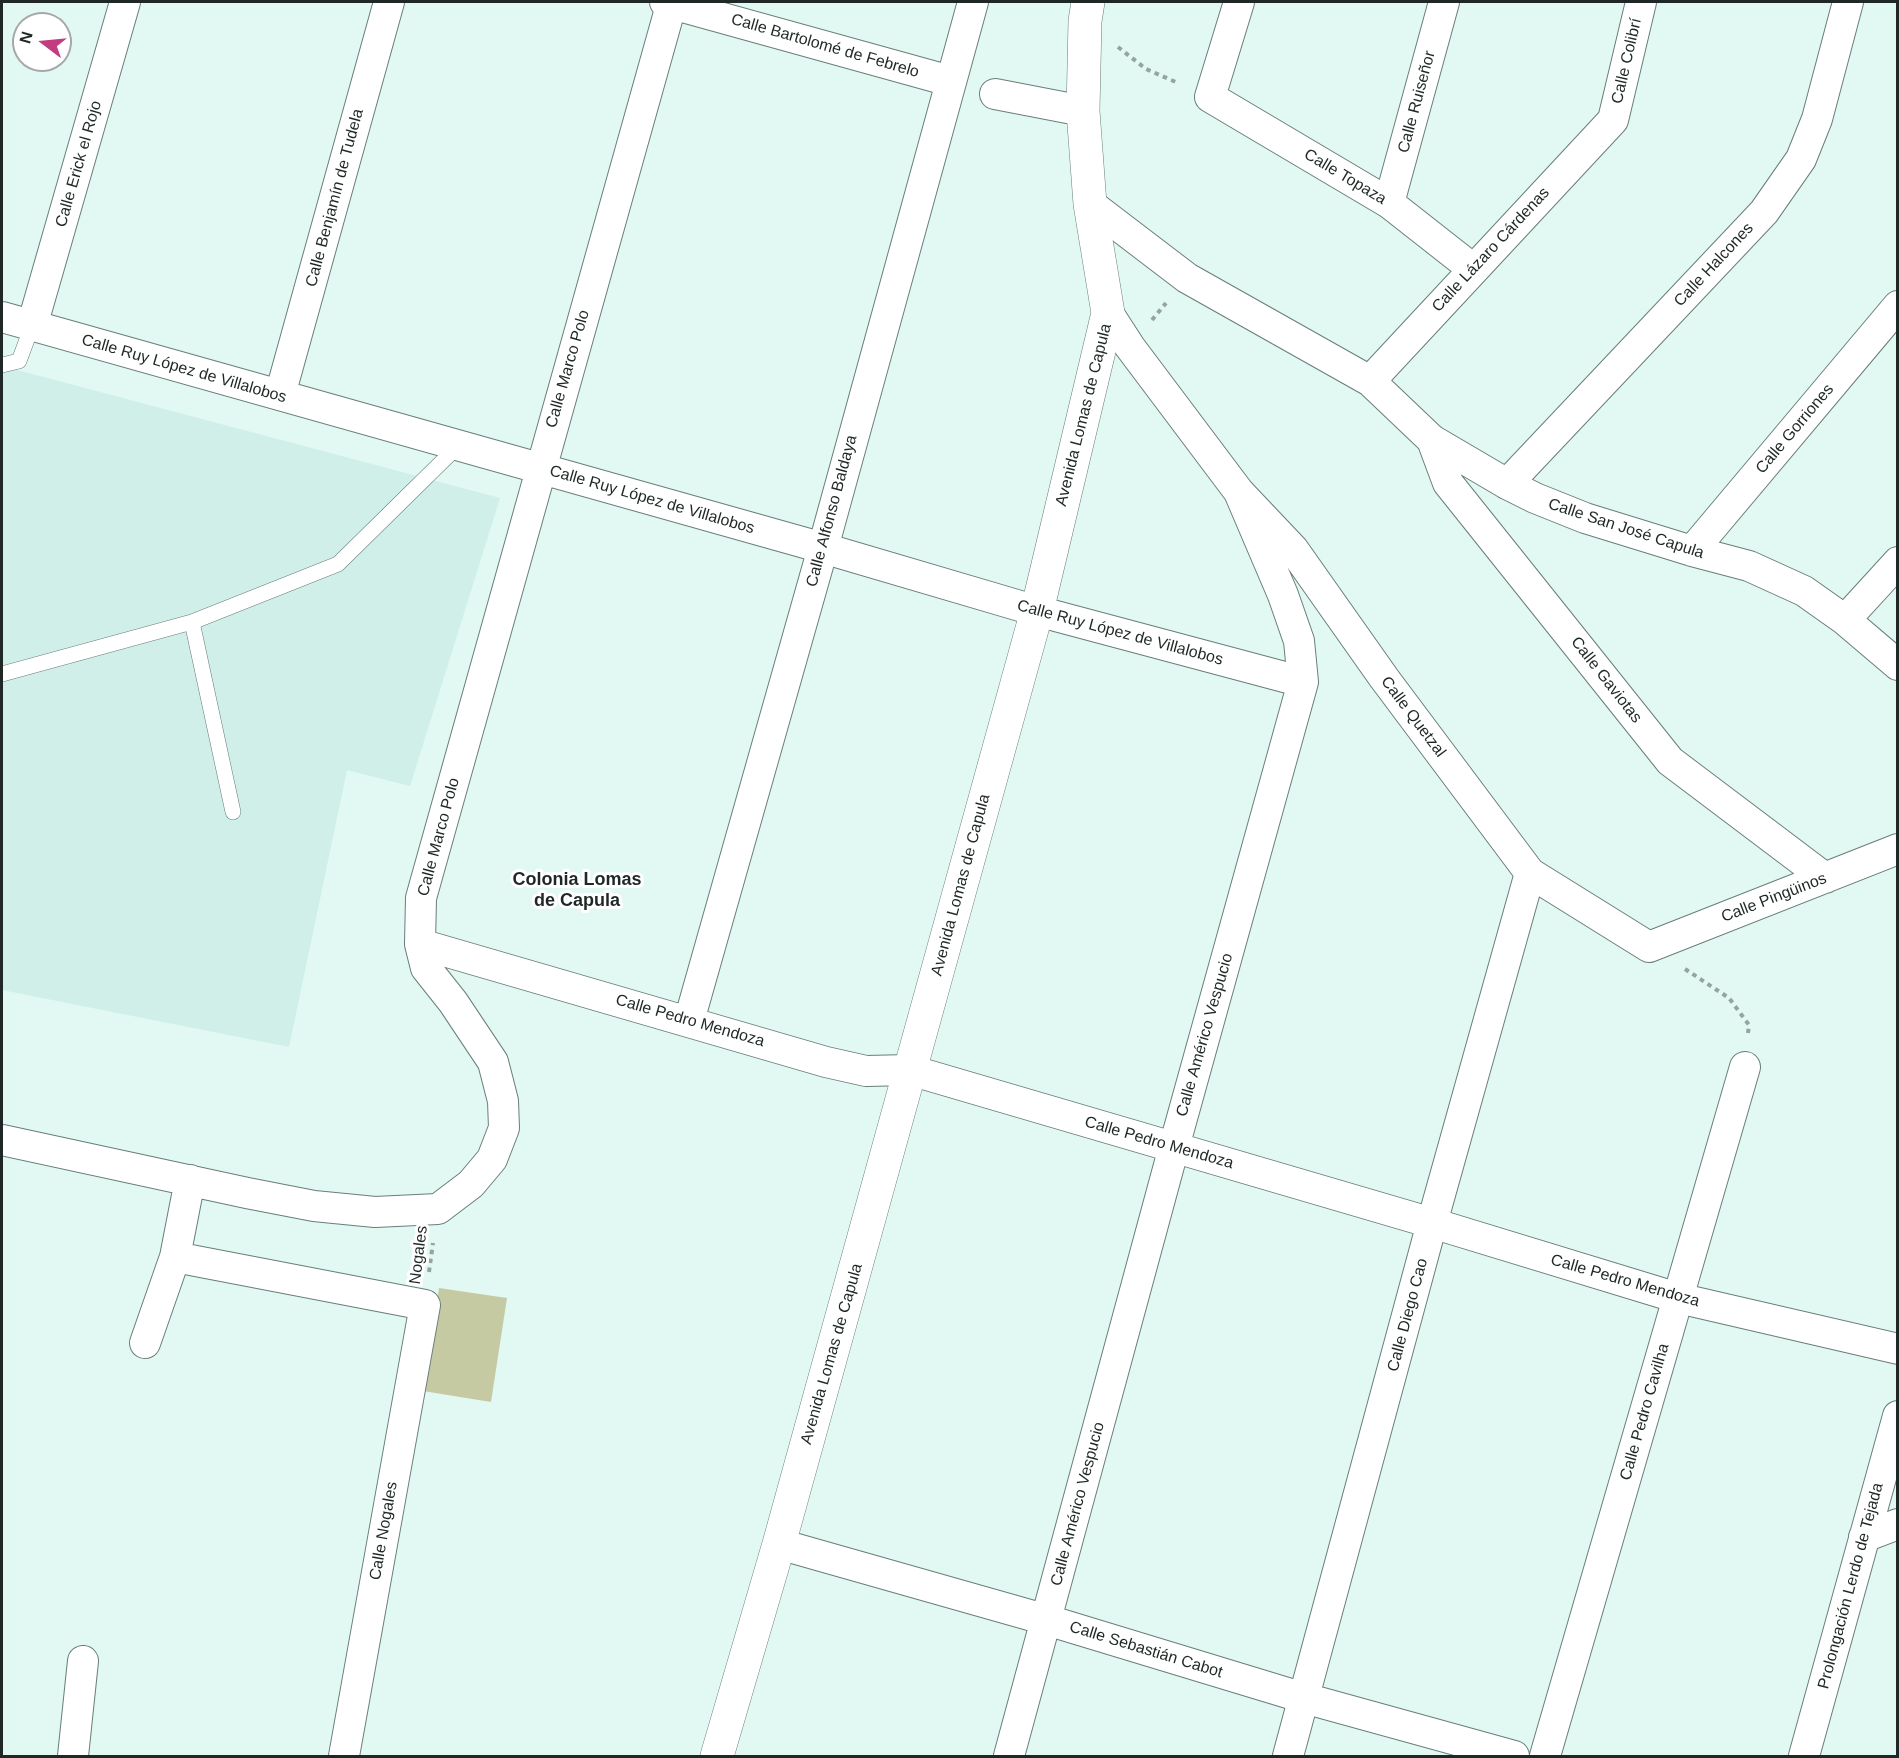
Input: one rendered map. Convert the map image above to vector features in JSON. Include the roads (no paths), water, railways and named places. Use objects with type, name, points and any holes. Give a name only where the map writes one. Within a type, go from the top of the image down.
[{"type":"street","name":"Calle Erick el Rojo","points":[[32,326],[126,2]]},
{"type":"street","name":"Calle Benjamín de Tudela","points":[[280,395],[389,2]]},
{"type":"street","name":"Calle Bartolomé de Febrelo","points":[[669,2],[950,81]]},
{"type":"street","name":"Calle Marco Polo","points":[[190,1180],[314,1206],[375,1212],[438,1209],[471,1184],[492,1159],[504,1128],[503,1101],[493,1062],[453,1002],[426,968],[420,944],[421,898],[669,2]]},
{"type":"street","name":"Calle Alfonso Baldaya","points":[[689,1021],[823,548],[973,2]]},
{"type":"street","name":"Calle Topaza","points":[[1239,2],[1210,97],[1389,203],[1473,269]]},
{"type":"street","name":"Calle Ruiseñor","points":[[1389,203],[1444,2]]},
{"type":"street","name":"Calle Colibrí","points":[[1614,120],[1641,2]]},
{"type":"street","name":"Calle Halcones","points":[[1507,484],[1764,212],[1801,159],[1817,119],[1848,2]]},
{"type":"street","name":"Avenida Lomas de Capula","points":[[717,1756],[779,1544],[1036,610],[1108,314],[1090,204],[1083,111],[1087,11]]},
{"type":"street","points":[[995,94],[1083,111]]},
{"type":"street","name":"Calle Lázaro Cárdenas","points":[[1370,381],[1614,120]]},
{"type":"street","name":"Calle San José Capula","points":[[1090,204],[1187,278],[1370,381],[1432,440],[1507,484],[1585,518],[1749,567],[1804,591],[1845,620],[1898,665]]},
{"type":"street","name":"Calle Gorriones","points":[[1692,551],[1898,306]]},
{"type":"street","name":"Calle Quetzal","points":[[1108,314],[1239,492],[1293,549],[1384,678],[1530,873],[1649,946]]},
{"type":"street","name":"Calle Ruy López de Villalobos","points":[[2,317],[1036,610],[1303,682]]},
{"type":"street","name":"Calle Gaviotas","points":[[1432,440],[1448,483],[1670,761],[1825,878]]},
{"type":"street","name":"Calle Américo Vespucio","points":[[1009,1756],[1303,682],[1299,641],[1283,595],[1239,492]]},
{"type":"street","points":[[1845,620],[1898,562]]},
{"type":"street","name":"Calle Pingüinos","points":[[1649,946],[1898,849]]},
{"type":"street","name":"Calle Diego Cao","points":[[1288,1756],[1432,1223],[1530,873]]},
{"type":"street","name":"Calle Pedro Mendoza","points":[[420,944],[826,1062],[866,1071],[910,1071],[1432,1223],[1678,1298],[1898,1349]]},
{"type":"street","name":"Calle Pedro Cavilha","points":[[1545,1756],[1745,1067]]},
{"type":"street","points":[[2,1140],[190,1180],[175,1257],[145,1343]]},
{"type":"street","name":"Calle Nogales","points":[[175,1257],[425,1305],[344,1756]]},
{"type":"street","name":"Prolongación Lerdo de Tejada","points":[[1804,1756],[1898,1416]]},
{"type":"street","points":[[1864,1538],[1898,1524]]},
{"type":"street","name":"Calle Sebastián Cabot","points":[[779,1544],[1047,1620],[1304,1698],[1514,1756]]},
{"type":"street","points":[[73,1756],[83,1661]]},
{"type":"lane","points":[[2,365],[20,361],[32,326]]},
{"type":"lane","points":[[2,674],[192,622],[338,564],[458,446]]},
{"type":"lane","points":[[192,622],[234,812]]},
{"type":"district","name":"Colonia Lomas de Capula","points":[[577,890]]}]
